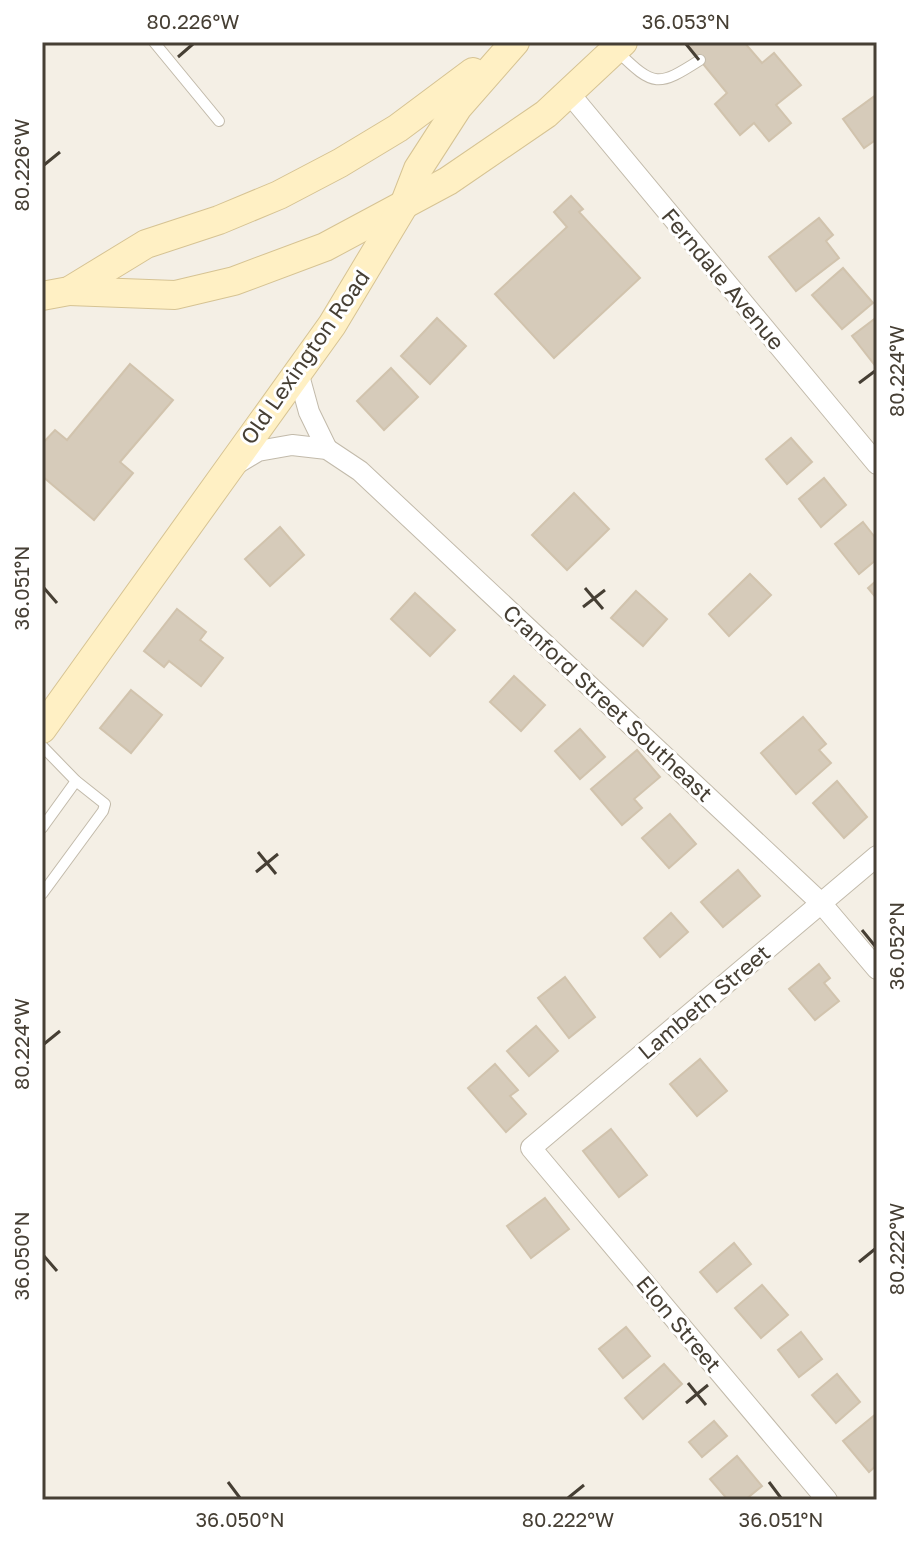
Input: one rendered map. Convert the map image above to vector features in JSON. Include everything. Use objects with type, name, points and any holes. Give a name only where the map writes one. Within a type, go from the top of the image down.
[{"type":"main road","points":[[56,293],[175,295],[234,281],[325,247],[404,205],[418,169],[458,107],[513,42]]},
{"type":"main road","points":[[56,293],[146,244],[219,220],[279,195],[340,163],[398,128],[513,42]]},
{"type":"main road","name":"Old Lexington Road","points":[[42,729],[332,325],[404,205],[472,165],[546,114],[619,46]]},
{"type":"street","name":"Ferndale Avenue","points":[[569,93],[877,464]]},
{"type":"street","points":[[298,372],[309,412],[327,449]]},
{"type":"street","name":"Cranford Street Southeast","points":[[227,469],[258,451],[292,445],[327,449],[360,471],[821,903],[877,969]]},
{"type":"street","name":"Lambeth Street","points":[[531,1148],[877,856]]},
{"type":"street","name":"Elon Street","points":[[531,1148],[827,1500]]},
{"type":"lane","points":[[154,42],[219,121]]},
{"type":"lane","points":[[619,46],[642,75],[654,80],[669,80],[700,60]]},
{"type":"lane","points":[[42,746],[76,781],[105,804],[42,894]]},
{"type":"lane","points":[[42,828],[76,781]]},
{"type":"building","points":[[685,42],[744,42],[762,63],[774,53],[801,85],[776,105],[791,123],[769,141],[754,123],[740,135],[715,104],[727,93]]},
{"type":"building","points":[[876,95],[877,139],[864,148],[843,119]]},
{"type":"building","points":[[571,196],[583,209],[579,212],[640,278],[554,358],[495,294],[567,227],[554,212]]},
{"type":"building","points":[[819,218],[833,235],[826,241],[839,258],[796,291],[769,257]]},
{"type":"building","points":[[843,268],[873,303],[842,329],[812,295]]},
{"type":"building","points":[[877,317],[877,368],[852,336]]},
{"type":"building","points":[[437,318],[466,346],[430,384],[401,356]]},
{"type":"building","points":[[130,364],[173,400],[120,462],[133,473],[94,520],[42,476],[42,444],[55,430],[67,440]]},
{"type":"building","points":[[391,368],[418,397],[384,430],[357,401]]},
{"type":"building","points":[[791,438],[812,462],[787,484],[766,459]]},
{"type":"building","points":[[824,478],[846,505],[821,527],[799,499]]},
{"type":"building","points":[[574,493],[609,529],[567,570],[532,535]]},
{"type":"building","points":[[863,522],[877,540],[877,559],[859,574],[835,544]]},
{"type":"building","points":[[280,527],[304,555],[270,586],[245,559]]},
{"type":"building","points":[[750,574],[771,595],[729,636],[709,614]]},
{"type":"building","points":[[877,580],[877,599],[868,588]]},
{"type":"building","points":[[636,591],[667,619],[643,646],[611,618]]},
{"type":"building","points":[[415,593],[455,630],[430,656],[391,619]]},
{"type":"building","points":[[177,609],[206,632],[200,640],[223,658],[201,686],[169,661],[164,667],[144,651]]},
{"type":"building","points":[[514,676],[545,705],[521,731],[490,702]]},
{"type":"building","points":[[131,690],[162,715],[131,753],[100,728]]},
{"type":"building","points":[[803,717],[826,744],[819,750],[831,763],[796,794],[761,753]]},
{"type":"building","points":[[580,729],[605,757],[580,779],[555,751]]},
{"type":"building","points":[[637,750],[660,777],[634,799],[642,808],[622,825],[591,789]]},
{"type":"building","points":[[837,781],[867,817],[844,838],[813,803]]},
{"type":"building","points":[[670,814],[696,844],[669,868],[642,838]]},
{"type":"building","points":[[738,870],[760,896],[723,927],[701,902]]},
{"type":"building","points":[[671,913],[688,932],[660,957],[644,938]]},
{"type":"building","points":[[819,964],[830,978],[824,983],[839,1001],[815,1020],[789,989]]},
{"type":"building","points":[[565,977],[595,1017],[569,1038],[538,998]]},
{"type":"building","points":[[536,1026],[558,1051],[529,1076],[507,1051]]},
{"type":"building","points":[[700,1059],[727,1091],[697,1116],[670,1084]]},
{"type":"building","points":[[495,1064],[518,1090],[510,1096],[526,1114],[506,1132],[468,1088]]},
{"type":"building","points":[[611,1129],[647,1175],[619,1197],[583,1151]]},
{"type":"building","points":[[545,1198],[569,1229],[531,1258],[507,1226]]},
{"type":"building","points":[[734,1243],[751,1264],[717,1292],[700,1272]]},
{"type":"building","points":[[762,1285],[788,1315],[761,1338],[735,1308]]},
{"type":"building","points":[[626,1327],[650,1356],[623,1378],[599,1349]]},
{"type":"building","points":[[801,1332],[822,1359],[799,1377],[778,1350]]},
{"type":"building","points":[[664,1364],[682,1384],[643,1419],[625,1398]]},
{"type":"building","points":[[837,1374],[860,1402],[836,1423],[812,1395]]},
{"type":"building","points":[[877,1413],[877,1465],[869,1472],[843,1441]]},
{"type":"building","points":[[714,1421],[727,1436],[702,1457],[689,1442]]},
{"type":"building","points":[[737,1456],[762,1486],[745,1500],[728,1500],[710,1479]]}]
